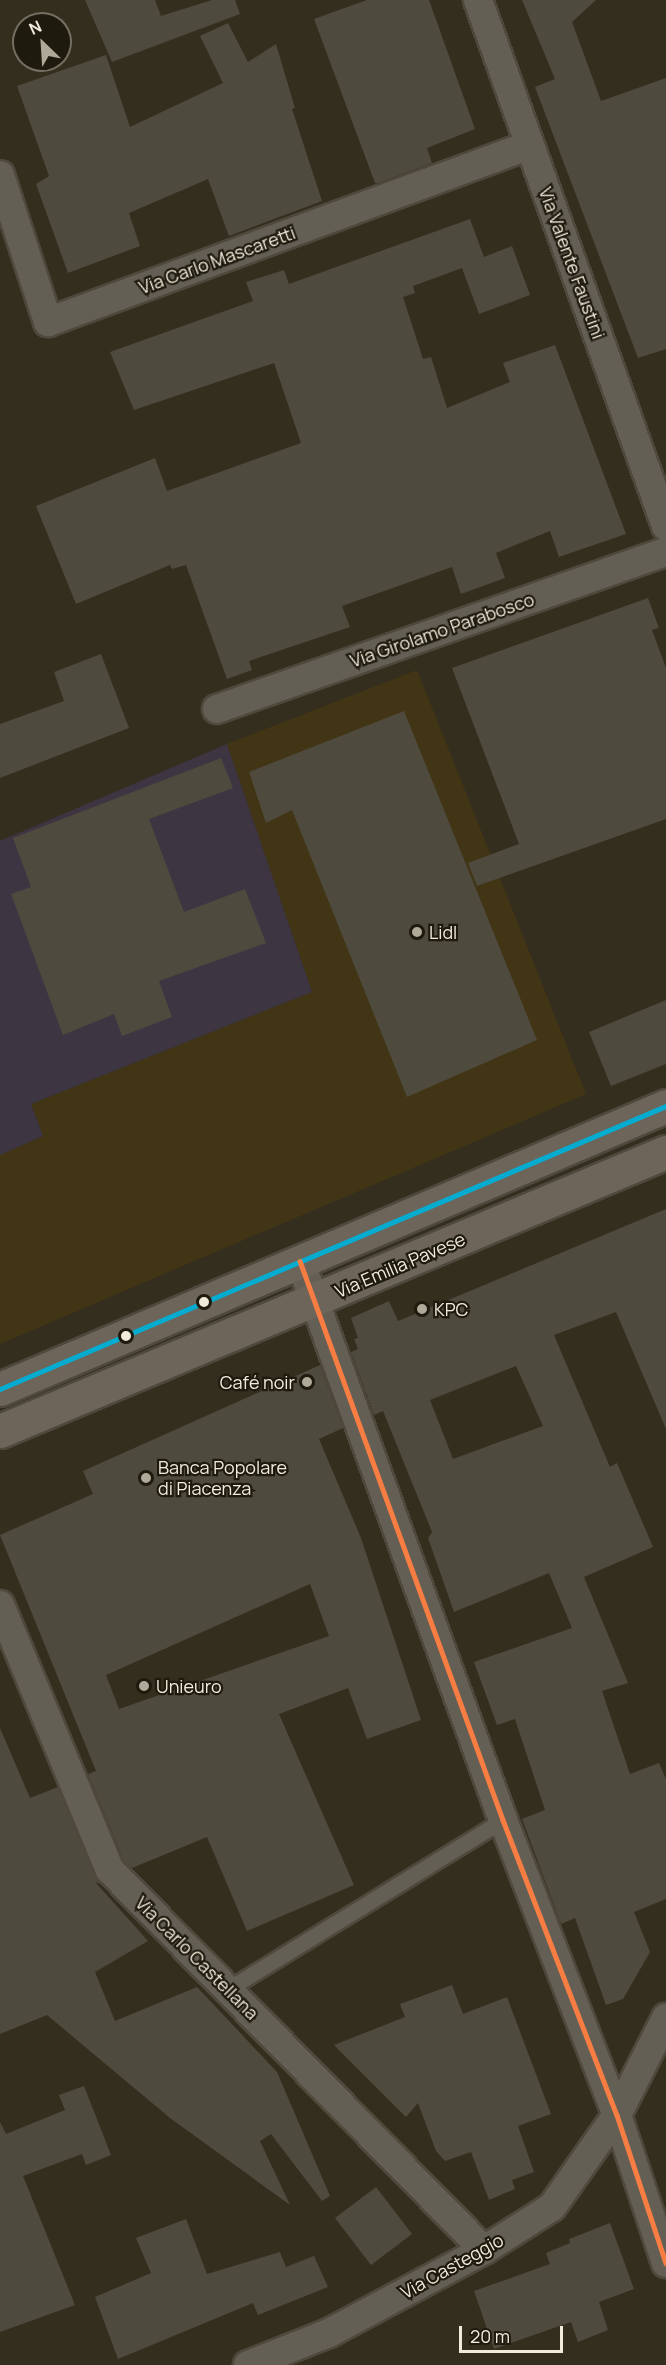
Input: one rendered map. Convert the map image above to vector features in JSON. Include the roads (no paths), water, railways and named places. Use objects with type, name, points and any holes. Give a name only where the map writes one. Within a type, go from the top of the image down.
[{"type":"main road","points":[[0,1389],[666,1106]]},
{"type":"main road","name":"Via Emilia Pavese","points":[[0,1431],[316,1301],[666,1152]]},
{"type":"street","name":"Via Valente Faustini","points":[[478,0],[666,526]]},
{"type":"street","name":"Via Carlo Mascaretti","points":[[0,175],[48,322],[530,145]]},
{"type":"street","name":"Via Girolamo Parabosco","points":[[217,709],[666,552]]},
{"type":"street","points":[[300,1261],[503,1820],[617,2115],[666,2262]]},
{"type":"street","name":"Via Carlo Castellana","points":[[0,1605],[110,1870],[484,2250]]},
{"type":"street","name":"Via Casteggio","points":[[248,2365],[329,2333],[484,2250],[552,2207],[617,2115],[666,2018]]},
{"type":"lane","points":[[228,1989],[503,1820]]},
{"type":"place","name":"Lidl","points":[[417,932]]},
{"type":"place","name":"KPC","points":[[422,1309]]},
{"type":"place","name":"Café noir","points":[[307,1382]]},
{"type":"place","name":"Banca Popolare di Piacenza","points":[[146,1478]]},
{"type":"place","name":"Unieuro","points":[[144,1686]]}]
